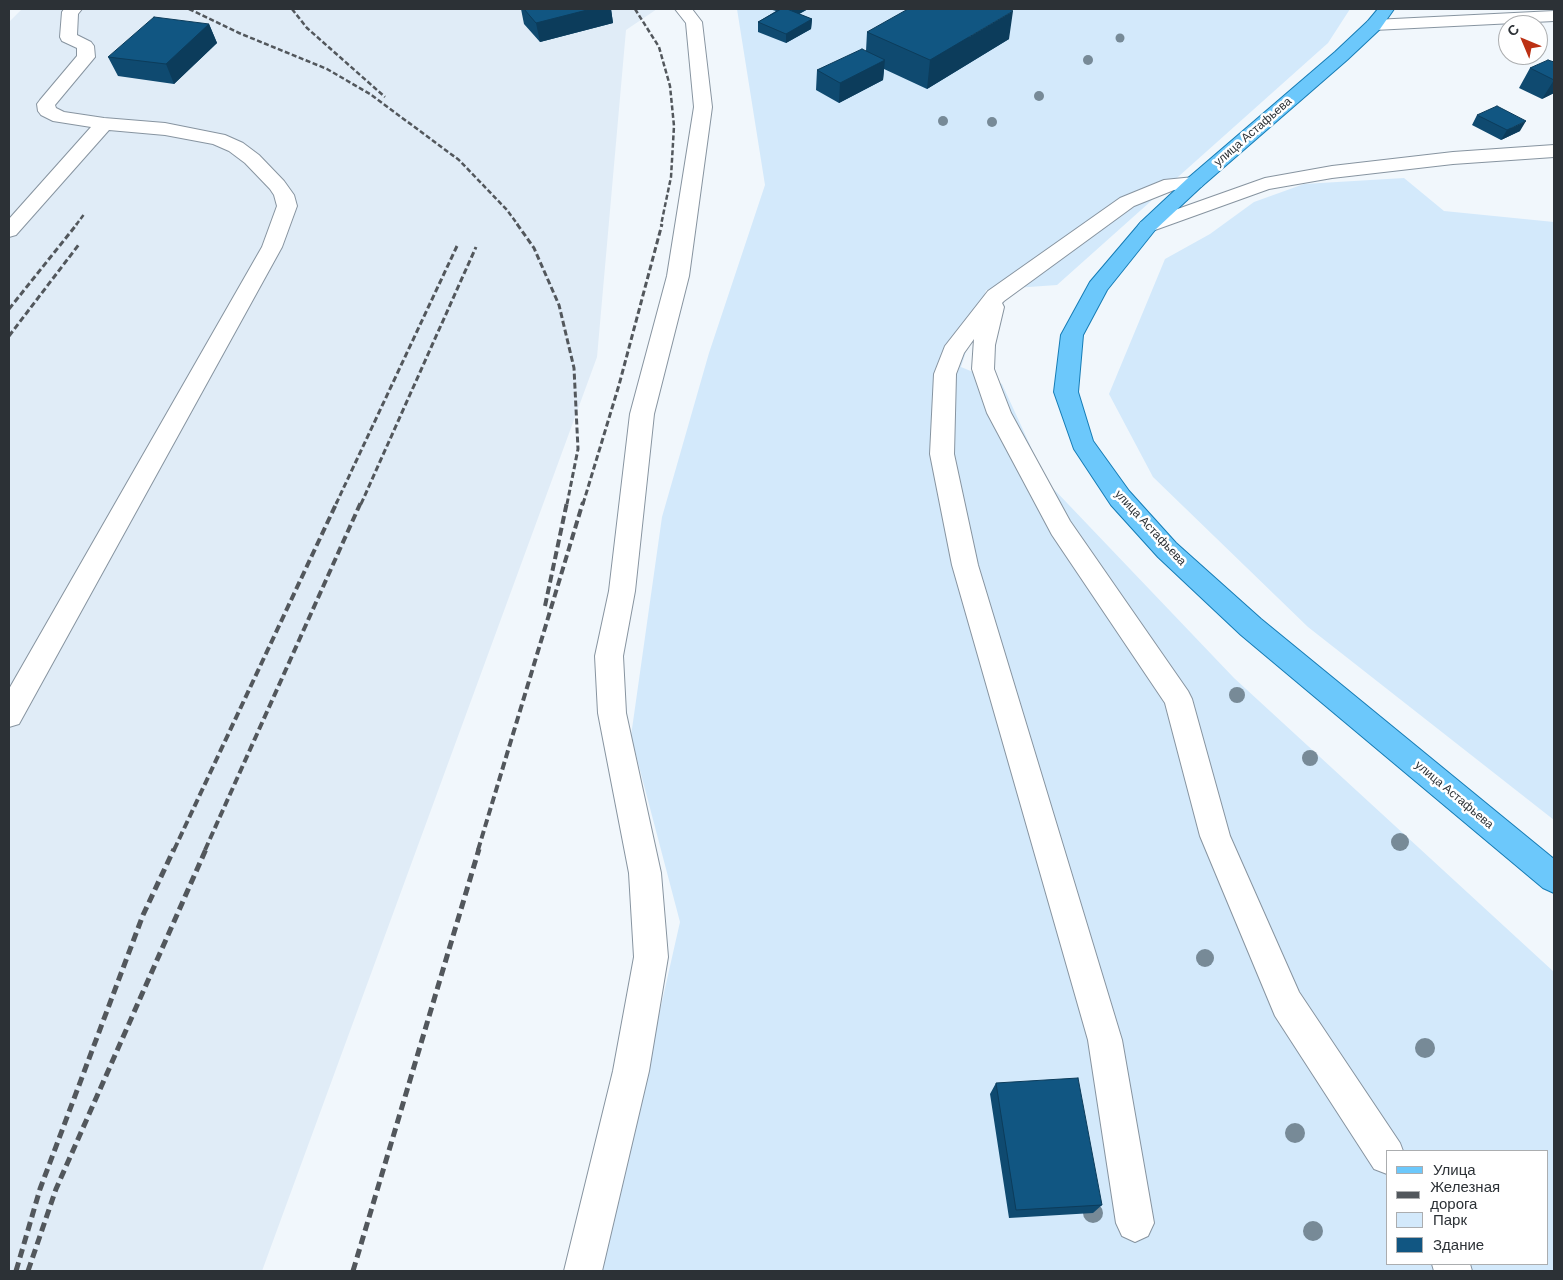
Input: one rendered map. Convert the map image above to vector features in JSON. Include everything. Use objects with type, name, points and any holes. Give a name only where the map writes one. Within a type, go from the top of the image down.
[{"type":"main road","name":"улица Астафьева","points":[[1380,17],[1341,56],[1194,182],[1148,226],[1098,288],[1072,335],[1066,392],[1082,443],[1120,498],[1167,550],[1251,628],[1554,878]]},
{"type":"street","points":[[9,714],[272,247],[287,206],[284,195],[278,185],[252,160],[236,148],[218,139],[164,129],[104,124],[59,117],[47,111],[46,104],[86,57],[85,46],[68,37],[70,12],[74,9]]},
{"type":"street","points":[[583,1271],[631,1071],[651,957],[645,873],[612,713],[609,656],[622,591],[642,414],[678,276],[692,192],[702,108],[694,22],[683,9]]},
{"type":"street","points":[[1438,23],[1450,9]]},
{"type":"street","name":"улица Астафьева","points":[[1380,17],[1438,23],[1554,16]]},
{"type":"street","points":[[9,231],[104,124]]},
{"type":"street","points":[[1148,226],[1265,184],[1351,170],[1453,158],[1554,151]]},
{"type":"street","points":[[1135,1223],[1105,1040],[965,565],[942,454],[945,374],[953,351],[996,296],[1127,202],[1171,184],[1194,182]]},
{"type":"street","points":[[996,296],[984,345],[983,369],[999,413],[1061,528],[1178,699],[1215,836],[1287,1004],[1386,1154]]},
{"type":"shaded area","points":[[22,9],[657,9],[626,30],[597,357],[262,1271],[9,1271],[9,22]]},
{"type":"green space","points":[[737,9],[1350,9],[1328,43],[1057,285],[986,290],[961,367],[1002,384],[1047,482],[1234,678],[1554,972],[1554,1271],[601,1271],[680,922],[631,736],[662,517],[709,353],[765,185]]},
{"type":"green space","points":[[1404,178],[1444,211],[1554,222],[1554,820],[1308,627],[1153,477],[1109,394],[1165,259],[1210,234],[1254,202],[1304,184]]},
{"type":"building","points":[[524,9],[591,9],[536,23]]},
{"type":"building","points":[[781,9],[787,9],[812,19],[786,34],[758,22]]},
{"type":"building","points":[[908,9],[1009,9],[1013,11],[930,60],[867,32]]},
{"type":"building","points":[[154,17],[209,24],[166,64],[108,57]]},
{"type":"building","points":[[862,49],[885,60],[840,83],[817,70]]},
{"type":"building","points":[[1548,60],[1554,62],[1554,80],[1530,68],[1537,65],[1548,65]]},
{"type":"building","points":[[1497,106],[1526,121],[1507,130],[1477,115]]},
{"type":"building","points":[[1078,1078],[1102,1205],[1016,1210],[996,1083]]},
{"type":"railway","points":[[189,9],[239,33],[327,69],[370,94],[459,160],[507,210],[518,225]]},
{"type":"railway","points":[[292,9],[307,28],[385,97]]},
{"type":"railway","points":[[635,9],[659,47],[670,86],[674,126],[671,177],[661,225]]},
{"type":"railway","points":[[76,225],[85,213]]},
{"type":"railway","points":[[9,309],[77,224]]},
{"type":"railway","points":[[517,224],[534,248],[559,305],[574,368],[578,449],[567,504]]},
{"type":"railway","points":[[583,504],[619,385],[662,224]]},
{"type":"railway","points":[[9,336],[80,243]]},
{"type":"railway","points":[[336,504],[457,246]]},
{"type":"railway","points":[[361,504],[476,247]]},
{"type":"railway","points":[[174,850],[337,502]]},
{"type":"railway","points":[[205,850],[361,502]]},
{"type":"railway","points":[[545,606],[567,502]]},
{"type":"railway","points":[[478,850],[583,502]]},
{"type":"railway","points":[[16,1271],[40,1189],[143,915],[174,849]]},
{"type":"railway","points":[[28,1271],[56,1189],[206,849]]},
{"type":"railway","points":[[353,1271],[479,849]]}]
